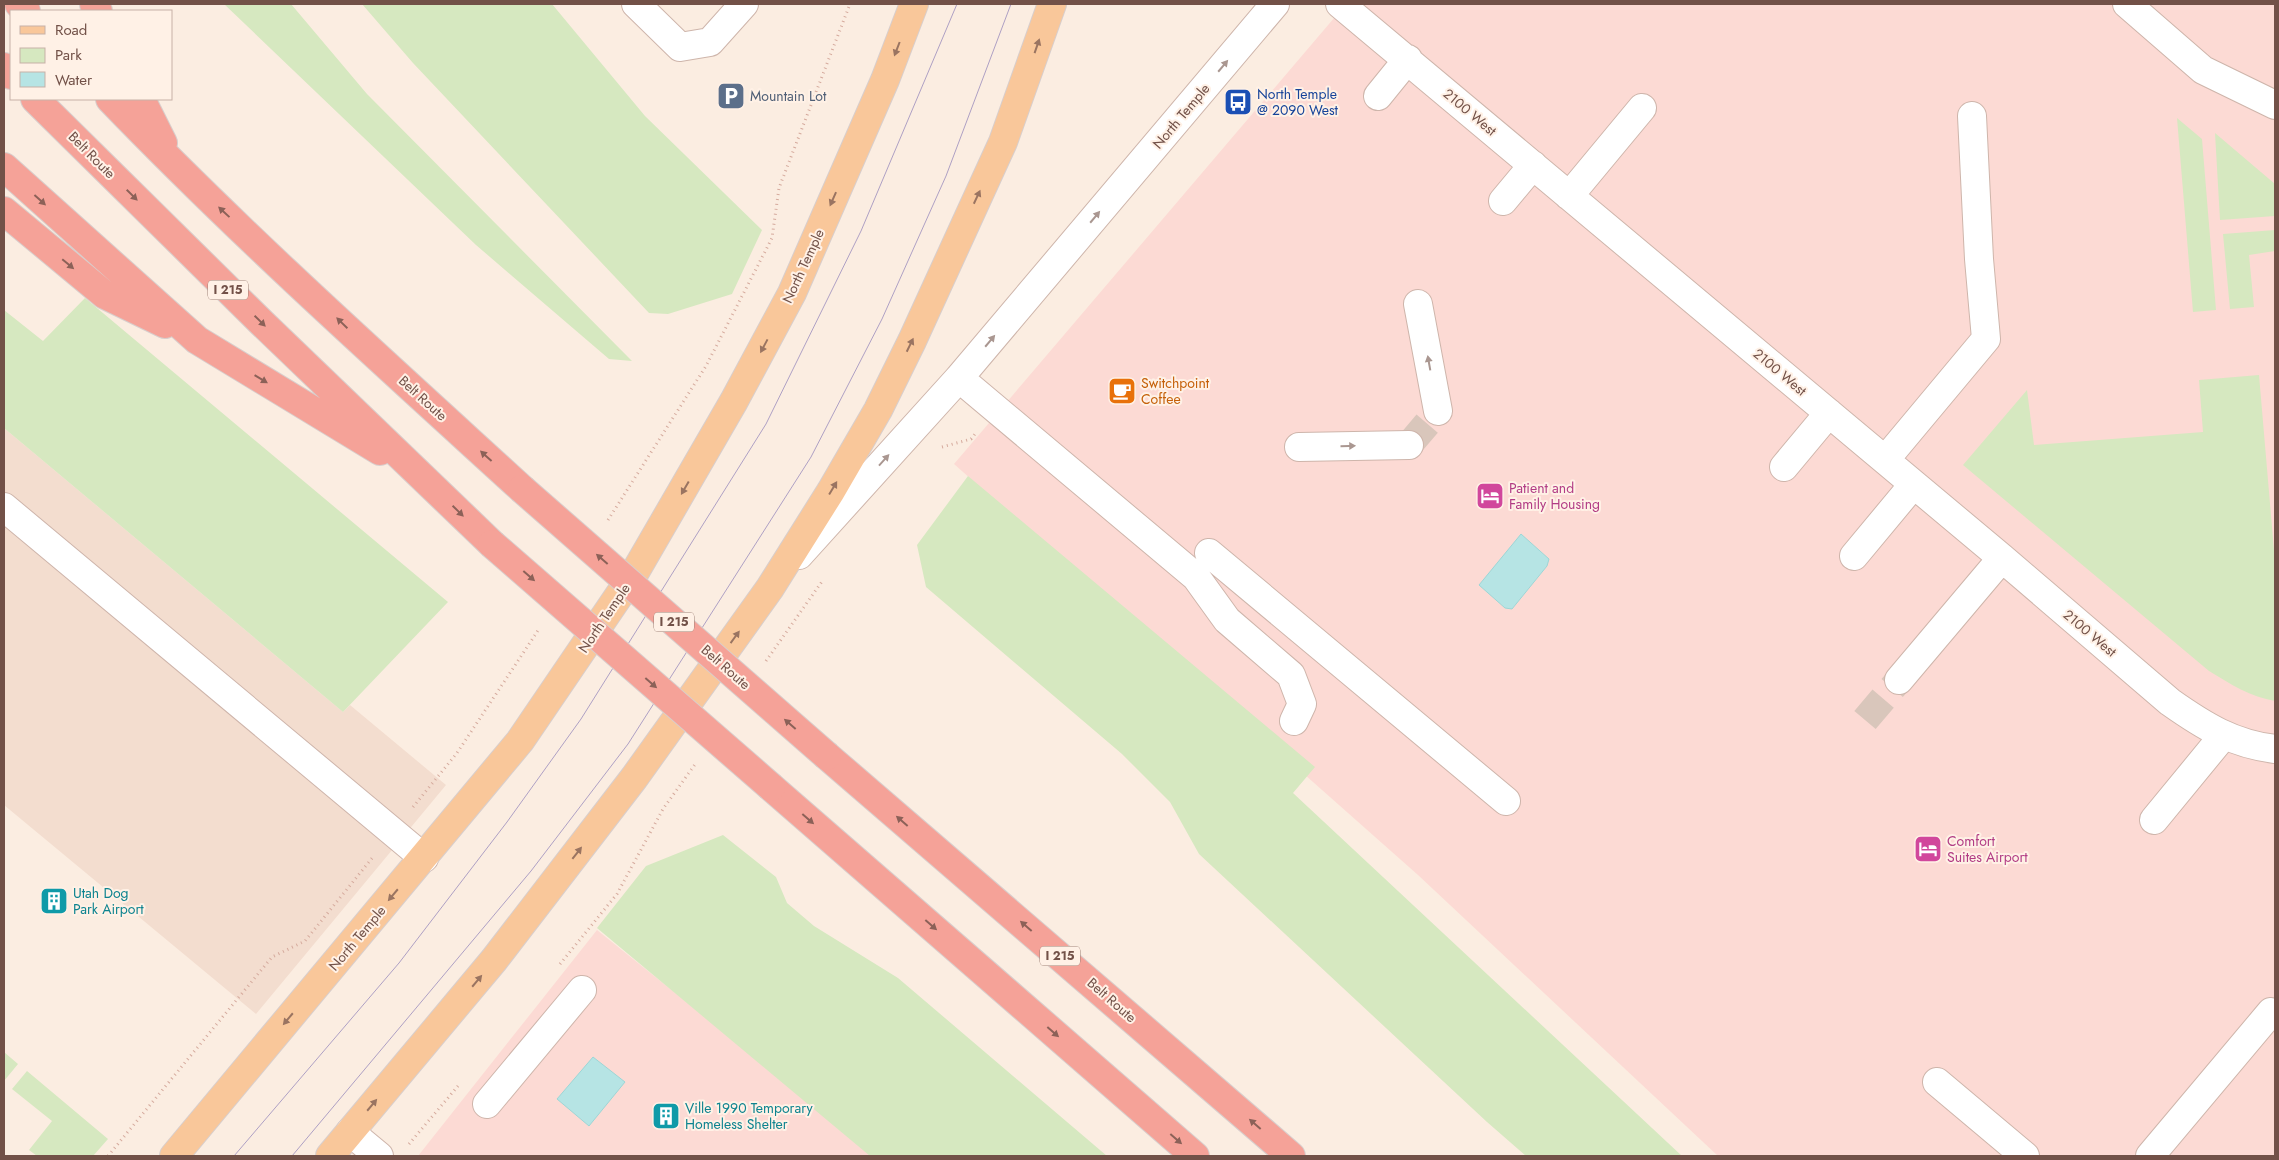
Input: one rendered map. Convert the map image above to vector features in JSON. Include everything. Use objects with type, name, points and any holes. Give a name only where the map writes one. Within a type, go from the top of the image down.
[{"type":"highway","name":"Belt Route","points":[[36,100],[262,323],[492,544],[1195,1156]]},
{"type":"highway","name":"Belt Route","points":[[111,100],[175,166],[377,356],[522,488],[827,756],[1291,1156]]},
{"type":"highway","points":[[142,100],[175,166]]},
{"type":"highway","points":[[4,167],[197,340]]},
{"type":"highway","points":[[4,210],[105,295],[197,340],[425,478]]},
{"type":"main road","name":"North Temple","points":[[174,1156],[520,741],[635,572],[734,402],[792,293],[886,80],[914,4]]},
{"type":"main road","name":"North Temple","points":[[330,1156],[520,926],[634,778],[770,588],[831,491],[878,410],[912,341],[1003,142],[1052,4]]},
{"type":"street","points":[[636,4],[680,47],[710,42],[744,4]]},
{"type":"street","name":"North Temple","points":[[770,588],[959,378],[1275,4]]},
{"type":"street","name":"2100 West","points":[[1340,4],[2002,558],[2170,702],[2223,736],[2255,747],[2275,749]]},
{"type":"street","points":[[2127,4],[2203,70],[2275,106]]},
{"type":"street","points":[[1378,96],[1408,60]]},
{"type":"street","points":[[1569,196],[1642,108]]},
{"type":"street","points":[[1885,460],[1986,339],[1979,259],[1972,116]]},
{"type":"street","points":[[1503,201],[1533,164]]},
{"type":"street","points":[[1418,304],[1438,411]]},
{"type":"street","points":[[959,378],[1196,577],[1227,620],[1291,676],[1302,704],[1294,721]]},
{"type":"street","points":[[1784,467],[1829,413]]},
{"type":"street","points":[[1299,447],[1409,445]]},
{"type":"street","points":[[1854,556],[1913,484]]},
{"type":"street","points":[[4,507],[424,858]]},
{"type":"street","points":[[1209,553],[1506,801]]},
{"type":"street","points":[[1899,680],[2002,558]]},
{"type":"street","points":[[2154,820],[2223,736]]},
{"type":"street","points":[[488,1104],[582,990]]},
{"type":"street","points":[[2150,1156],[2272,1012]]},
{"type":"street","points":[[1937,1082],[2025,1156]]},
{"type":"street","points":[[350,1132],[379,1156]]},
{"type":"path","points":[[938,448],[971,439],[995,409]]},
{"type":"path","points":[[764,664],[826,575]]},
{"type":"path","points":[[556,968],[617,894],[663,810],[697,761]]},
{"type":"path","points":[[405,1149],[461,1082]]},
{"type":"shaded area","points":[[1346,4],[2275,4],[2275,1156],[1718,1156],[1418,875],[954,464]]},
{"type":"shaded area","points":[[4,428],[343,712],[350,705],[446,785],[256,1014],[4,805]]},
{"type":"shaded area","points":[[597,930],[878,1156],[418,1156]]},
{"type":"green space","points":[[224,4],[291,4],[367,94],[632,361],[609,359],[476,245]]},
{"type":"green space","points":[[362,4],[552,4],[645,116],[762,230],[732,294],[668,314],[649,313],[413,63]]},
{"type":"green space","points":[[2177,118],[2202,139],[2216,310],[2193,312]]},
{"type":"green space","points":[[2215,133],[2275,184],[2275,216],[2220,220]]},
{"type":"green space","points":[[2275,230],[2275,251],[2249,255],[2254,307],[2230,309],[2223,234]]},
{"type":"green space","points":[[85,298],[448,602],[343,712],[4,428],[4,310],[43,341]]},
{"type":"green space","points":[[2259,375],[2275,562],[2275,701],[2249,693],[2209,671],[1963,465],[2027,390],[2034,445],[2203,432],[2199,380]]},
{"type":"green space","points":[[968,476],[1315,767],[1293,793],[1682,1156],[1526,1156],[1199,854],[1170,802],[1122,754],[926,587],[917,545]]},
{"type":"green space","points":[[723,835],[776,877],[787,903],[814,926],[898,978],[1107,1156],[870,1156],[597,928],[646,866]]},
{"type":"green space","points":[[4,1052],[18,1064],[4,1081]]},
{"type":"green space","points":[[27,1071],[108,1139],[93,1156],[37,1156],[29,1150],[52,1121],[12,1089]]},
{"type":"water","points":[[1521,534],[1549,559],[1547,566],[1512,609],[1505,608],[1479,585]]},
{"type":"water","points":[[593,1057],[625,1082],[589,1126],[557,1099]]},
{"type":"tunnel","points":[[1409,445],[1438,411]]},
{"type":"tunnel","points":[[1865,720],[1899,680]]},
{"type":"tram line","points":[[234,1156],[399,963],[507,822],[581,719],[766,424],[861,231],[957,4]]},
{"type":"tram line","points":[[292,1156],[531,871],[628,744],[811,457],[882,319],[946,176],[1011,4]]},
{"type":"place","name":"Mountain Lot","points":[[731,96]]},
{"type":"place","name":"North Temple @ 2090 West","points":[[1238,102]]},
{"type":"place","name":"Switchpoint Coffee","points":[[1122,391]]},
{"type":"place","name":"Patient and Family Housing","points":[[1490,496]]},
{"type":"place","name":"Comfort Suites Airport","points":[[1928,849]]},
{"type":"place","name":"Utah Dog Park Airport","points":[[54,901]]},
{"type":"place","name":"Ville 1990 Temporary Homeless Shelter","points":[[666,1116]]}]
